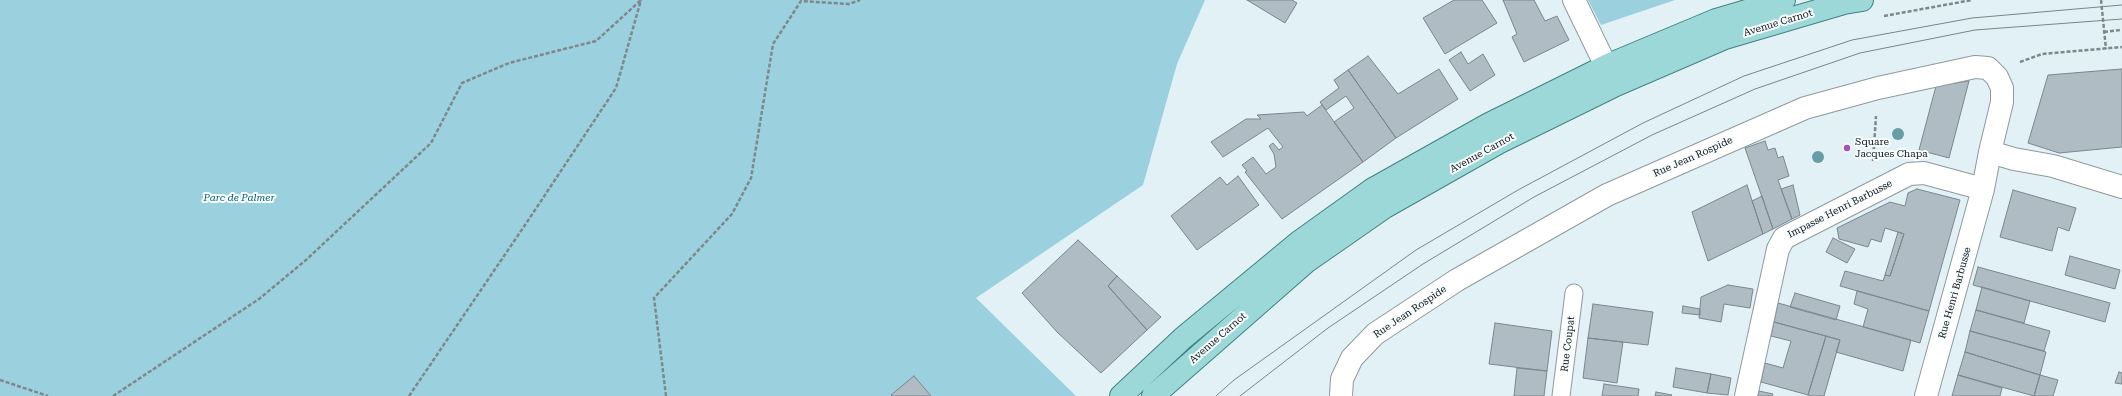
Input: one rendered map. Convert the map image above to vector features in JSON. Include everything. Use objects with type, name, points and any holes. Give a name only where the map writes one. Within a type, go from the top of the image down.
[{"type":"main road","name":"Avenue Carnot","points":[[1121,396],[1183,338],[1299,242],[1373,189],[1489,124],[1606,66],[1716,20],[1784,0]]},
{"type":"main road","name":"Avenue Carnot","points":[[1152,396],[1306,262],[1385,208],[1498,143],[1616,85],[1725,38],[1844,3],[1862,0]]},
{"type":"street","points":[[1574,0],[1606,66]]},
{"type":"street","name":"Rue Jean Rospide","points":[[1341,396],[1342,379],[1352,358],[1375,334],[1457,280],[1575,211],[1607,195],[1805,108],[1878,88],[1975,67],[1988,68],[1998,77]]},
{"type":"street","points":[[1983,190],[2002,102],[2002,88],[1998,77]]},
{"type":"street","points":[[1990,152],[2014,159],[2053,166],[2122,187]]},
{"type":"street","name":"Impasse Henri Barbusse","points":[[1746,396],[1778,249],[1784,238],[1909,174],[1924,173],[1983,190]]},
{"type":"street","name":"Rue Henri Barbusse","points":[[1926,396],[1983,190]]},
{"type":"lane","name":"Rue Coupat","points":[[1561,396],[1574,293]]},
{"type":"path","points":[[113,396],[259,298],[306,260],[431,143],[462,83],[509,63],[596,40],[641,0]]},
{"type":"path","points":[[409,396],[616,88],[641,0]]},
{"type":"path","points":[[666,396],[654,298],[732,214],[751,178],[773,44],[801,1],[849,4],[860,0]]},
{"type":"path","points":[[1882,16],[1972,0]]},
{"type":"path","points":[[2101,0],[2106,49]]},
{"type":"path","points":[[2104,32],[2121,30]]},
{"type":"path","points":[[1998,77],[2015,64],[2042,54],[2122,47]]},
{"type":"path","points":[[1870,194],[1878,88]]},
{"type":"path","points":[[0,380],[48,396]]},
{"type":"green space","name":"Parc de Palmer","points":[[0,0],[1205,0],[1177,64],[1143,185],[976,298],[1076,396],[0,396]]},
{"type":"green space","points":[[1588,0],[1675,0],[1601,25]]},
{"type":"building","points":[[1247,0],[1292,0],[1297,3],[1285,23]]},
{"type":"building","points":[[1454,0],[1482,0],[1497,23],[1445,54],[1423,18]]},
{"type":"building","points":[[1503,0],[1534,0],[1545,21],[1557,16],[1569,40],[1524,62],[1512,37],[1517,34]]},
{"type":"building","points":[[1461,52],[1468,64],[1483,54],[1495,75],[1470,91],[1449,60]]},
{"type":"building","points":[[1368,56],[1398,94],[1439,69],[1458,99],[1396,138],[1348,70]]},
{"type":"building","points":[[2122,69],[2122,147],[2059,153],[2028,143],[2048,75]]},
{"type":"building","points":[[1348,70],[1396,138],[1363,162],[1334,122],[1354,108],[1346,96],[1326,110],[1320,102],[1339,88],[1334,80]]},
{"type":"building","points":[[1969,81],[1949,158],[1919,150],[1936,86]]},
{"type":"building","points":[[1322,105],[1363,162],[1282,219],[1245,172],[1247,171],[1242,165],[1253,157],[1266,174],[1276,167],[1274,154],[1269,146],[1273,143],[1279,150],[1283,147],[1268,128],[1223,157],[1211,142],[1246,119],[1261,119],[1257,115],[1304,112],[1307,116]]},
{"type":"building","points":[[1765,141],[1768,150],[1775,148],[1778,158],[1783,156],[1789,176],[1778,180],[1792,219],[1773,229],[1745,148]]},
{"type":"building","points":[[1238,176],[1259,205],[1197,250],[1171,216],[1220,177],[1227,185]]},
{"type":"building","points":[[1747,185],[1763,234],[1708,261],[1692,212]]},
{"type":"building","points":[[1793,185],[1800,215],[1792,219],[1781,189]]},
{"type":"building","points":[[1917,189],[1960,200],[1929,311],[1840,286],[1845,271],[1883,281],[1885,275],[1890,276],[1904,234],[1885,228],[1881,242],[1871,239],[1868,247],[1839,239],[1837,228],[1890,202],[1905,206],[1908,193]]},
{"type":"building","points":[[2013,190],[2076,208],[2069,231],[2058,227],[2052,251],[2000,237]]},
{"type":"building","points":[[1762,196],[1773,229],[1763,234],[1752,201]]},
{"type":"building","points":[[1898,232],[1904,234],[1890,276],[1885,275]]},
{"type":"building","points":[[1833,238],[1855,249],[1847,263],[1826,252]]},
{"type":"building","points":[[1078,240],[1117,276],[1108,286],[1147,330],[1101,373],[1057,332],[1022,293]]},
{"type":"building","points":[[2070,256],[2120,270],[2115,289],[2065,275]]},
{"type":"building","points":[[1978,267],[2110,303],[2105,322],[1973,285]]},
{"type":"building","points":[[1117,276],[1161,317],[1147,330],[1108,286]]},
{"type":"building","points":[[1728,285],[1753,289],[1750,308],[1724,304],[1721,322],[1699,318],[1701,297]]},
{"type":"building","points":[[1982,287],[2030,301],[2024,323],[1976,310]]},
{"type":"building","points":[[1857,291],[1929,311],[1920,343],[1863,327],[1868,309],[1854,304]]},
{"type":"building","points":[[1795,293],[1840,306],[1836,320],[1790,307]]},
{"type":"building","points":[[1778,303],[1911,340],[1903,371],[1836,352],[1840,340],[1774,322]]},
{"type":"building","points":[[1593,304],[1653,312],[1648,345],[1588,338]]},
{"type":"building","points":[[1683,306],[1700,309],[1700,315],[1682,313]]},
{"type":"building","points":[[1976,310],[2050,331],[2044,351],[1970,331]]},
{"type":"building","points":[[1774,322],[1826,336],[1808,395],[1761,382],[1765,363],[1783,368],[1791,341],[1771,336]]},
{"type":"building","points":[[1495,323],[1552,331],[1547,371],[1489,364]]},
{"type":"building","points":[[1970,331],[2046,352],[2040,375],[1965,352]]},
{"type":"building","points":[[1826,336],[1840,340],[1824,396],[1808,395]]},
{"type":"building","points":[[1588,338],[1623,342],[1617,383],[1583,378]]},
{"type":"building","points":[[1965,352],[2040,375],[2034,396],[1958,375]]},
{"type":"building","points":[[1517,368],[1547,371],[1544,396],[1514,396]]},
{"type":"building","points":[[1676,368],[1711,374],[1707,393],[1673,387]]},
{"type":"building","points":[[2119,372],[2122,373],[2122,384],[2115,383]]},
{"type":"building","points":[[1711,374],[1731,378],[1728,395],[1707,393]]},
{"type":"building","points":[[1958,375],[2002,388],[2000,396],[1952,396]]},
{"type":"building","points":[[2040,375],[2058,380],[2053,396],[2034,396]]},
{"type":"building","points":[[914,376],[931,396],[891,395]]},
{"type":"building","points":[[1604,384],[1639,389],[1638,396],[1602,396]]},
{"type":"building","points":[[1759,391],[1773,394],[1772,396],[1758,396]]},
{"type":"building","points":[[1656,392],[1672,395],[1655,396]]},
{"type":"tram line","points":[[1216,396],[1234,380],[1416,250],[1518,190],[1643,123],[1744,76],[1852,40],[1972,18],[2122,5]]},
{"type":"tram line","points":[[1240,396],[1328,328],[1423,264],[1534,197],[1652,135],[1755,89],[1860,53],[1975,30],[2122,19]]},
{"type":"place","name":"Square Jacques Chapa","points":[[1847,148]]}]
